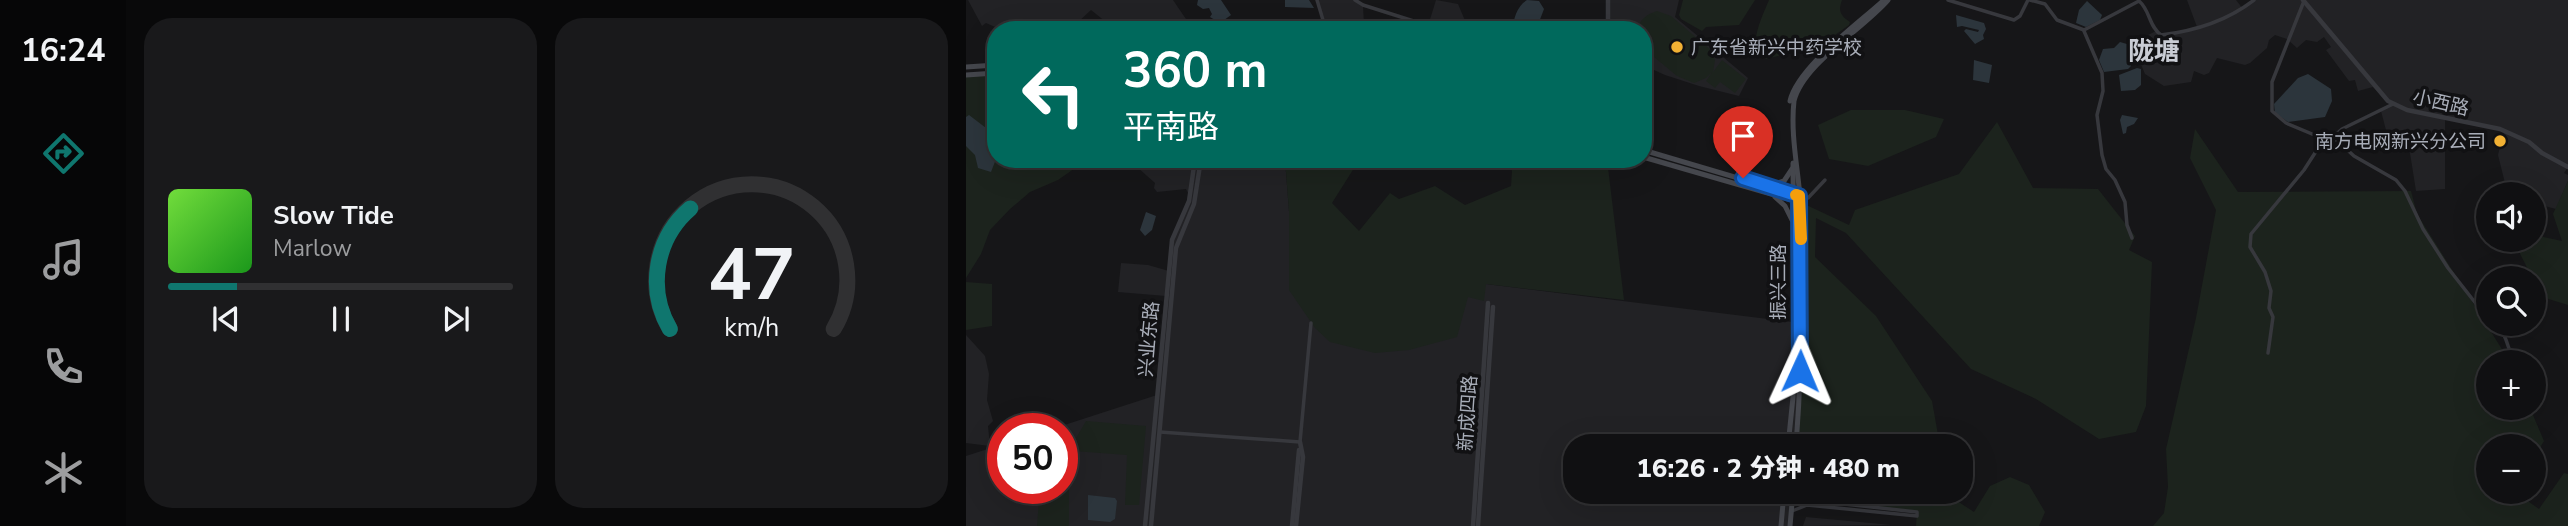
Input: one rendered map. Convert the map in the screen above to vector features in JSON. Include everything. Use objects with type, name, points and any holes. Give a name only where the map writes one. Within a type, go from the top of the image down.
[{"type":"main road","points":[[1798,198],[1793,166],[1790,102],[1796,83],[1809,68],[1886,0]]},
{"type":"main road","points":[[1798,198],[1793,108],[1798,88],[1809,73],[1886,0]]},
{"type":"main road","points":[[966,67],[987,66]]},
{"type":"main road","points":[[966,75],[987,74]]},
{"type":"main road","points":[[1652,153],[1798,198]]},
{"type":"main road","points":[[1652,159],[1767,189],[1785,206],[1794,225]]},
{"type":"main road","points":[[1767,189],[1784,181],[1793,166]]},
{"type":"main road","name":"振兴三路","points":[[1789,434],[1793,364],[1794,225],[1798,198]]},
{"type":"main road","name":"振兴三路","points":[[1796,434],[1801,305],[1798,198]]},
{"type":"main road","points":[[1782,526],[1783,504]]},
{"type":"main road","points":[[1790,526],[1792,504]]},
{"type":"street","points":[[1317,0],[1323,21]]},
{"type":"street","points":[[1355,0],[1414,21]]},
{"type":"street","points":[[1608,0],[1608,21]]},
{"type":"street","points":[[1948,0],[2014,20],[2020,16],[2029,0],[2045,4],[2057,20],[2084,30],[2102,73],[2103,90],[2096,115],[2102,155],[2125,202],[2132,237]]},
{"type":"street","points":[[2084,30],[2139,1],[2157,33],[2161,35],[2188,32],[2239,12],[2254,0]]},
{"type":"street","points":[[2304,0],[2272,82],[2272,111],[2286,123],[2324,139],[2333,137],[2342,129],[2393,104]]},
{"type":"street","name":"小西路","points":[[2304,0],[2374,87],[2393,104],[2407,110],[2500,129],[2529,142],[2542,153],[2568,167]]},
{"type":"street","points":[[2333,137],[2354,156],[2396,180],[2448,268],[2476,304]]},
{"type":"street","points":[[2268,352],[2273,317],[2269,308],[2271,291],[2266,272],[2250,247],[2251,234],[2304,170],[2324,139]]},
{"type":"street","name":"兴业东路","points":[[1145,526],[1172,240],[1189,201],[1194,168]]},
{"type":"street","name":"兴业东路","points":[[1151,526],[1177,248],[1194,204],[1200,168]]},
{"type":"street","points":[[1798,198],[1808,198],[1825,180]]},
{"type":"street","name":"新成四路","points":[[1475,526],[1491,305]]},
{"type":"street","points":[[1294,526],[1303,457],[1300,442],[1311,323]]},
{"type":"street","points":[[1160,432],[1300,442]]},
{"type":"street","points":[[1791,512],[1807,505],[1917,516],[1917,512],[1844,504]]},
{"type":"shaded area","points":[[968,0],[1173,0],[1187,21],[1105,21],[1091,10],[1079,21],[987,21],[982,26]]},
{"type":"shaded area","points":[[1198,0],[1221,0],[1231,15],[1223,21],[1217,21],[1210,17],[1212,14],[1209,8],[1203,9],[1197,5]]},
{"type":"shaded area","points":[[1285,0],[1309,0],[1314,8],[1285,7]]},
{"type":"shaded area","points":[[1317,0],[1355,0],[1363,5],[1364,21],[1323,21]]},
{"type":"shaded area","points":[[1436,0],[1458,4],[1465,21],[1430,21]]},
{"type":"shaded area","points":[[1527,0],[1539,1],[1544,9],[1539,21],[1514,21]]},
{"type":"shaded area","name":"广东省新兴中药学校","points":[[1608,0],[1679,0],[1675,17],[1748,78],[1739,96],[1665,75],[1652,69],[1652,21],[1608,21]]},
{"type":"shaded area","points":[[1683,0],[1755,0],[1739,25],[1706,27],[1702,31],[1681,19],[1679,15]]},
{"type":"shaded area","points":[[1769,0],[1842,0],[1841,12],[1850,22],[1821,45],[1766,59],[1756,49],[1756,41]]},
{"type":"shaded area","points":[[2187,0],[2236,0],[2243,9],[2254,0],[2568,0],[2568,167],[2564,173],[2568,175],[2568,181],[2556,209],[2546,206],[2546,182],[2505,182],[2498,155],[2504,131],[2445,119],[2445,189],[2416,191],[2407,134],[2401,135],[2397,145],[2380,142],[2378,136],[2387,134],[2381,111],[2392,105],[2373,87],[2358,91],[2355,80],[2349,81],[2326,50],[2331,47],[2324,37],[2317,42],[2306,40],[2297,48],[2287,39],[2275,35],[2269,40],[2267,48],[2250,63],[2245,65],[2217,58],[2209,73],[2204,75],[2194,71],[2191,82],[2164,86],[2145,74],[2132,43],[2156,31],[2161,35],[2197,27]]},
{"type":"shaded area","points":[[2087,1],[2102,15],[2100,20],[2086,27],[2076,23],[2079,10]]},
{"type":"shaded area","points":[[1657,11],[1671,16],[1712,51],[1715,60],[1713,72],[1722,60],[1746,79],[1735,93],[1720,82],[1715,88],[1706,81],[1712,72],[1694,83],[1677,76],[1652,55],[1652,21],[1642,21]]},
{"type":"shaded area","points":[[1956,15],[1984,23],[1984,39],[1975,44],[1964,31],[1979,30],[1957,27]]},
{"type":"shaded area","points":[[2120,42],[2131,48],[2131,66],[2128,69],[2104,72],[2099,60],[2103,49],[2114,48]]},
{"type":"shaded area","points":[[1974,60],[1992,65],[1989,83],[1973,80]]},
{"type":"shaded area","points":[[2141,69],[2141,85],[2135,90],[2121,91],[2119,75]]},
{"type":"shaded area","points":[[987,74],[987,168],[1075,168],[1058,180],[1030,192],[1010,209],[990,230],[981,254],[966,278],[966,75]]},
{"type":"shaded area","points":[[2308,74],[2331,89],[2332,101],[2325,117],[2288,122],[2275,113],[2274,104],[2298,78]]},
{"type":"shaded area","points":[[1851,110],[1905,110],[1944,119],[1936,137],[1868,166],[1829,159],[1818,125]]},
{"type":"shaded area","points":[[969,115],[987,128],[987,168],[993,168],[991,172],[978,168],[975,155],[966,146],[966,117]]},
{"type":"shaded area","points":[[2122,115],[2138,118],[2123,134],[2120,120]]},
{"type":"shaded area","points":[[1997,122],[2033,188],[2098,189],[2135,236],[2129,250],[2152,262],[2146,406],[2136,432],[2099,439],[2036,399],[1971,369],[1846,233],[1816,218],[1815,257],[1876,316],[1932,401],[1938,434],[1797,434],[1800,202],[1849,225],[1855,210],[1959,174]]},
{"type":"shaded area","points":[[2195,129],[2238,192],[2411,191],[2417,214],[2476,308],[2476,336],[2494,336],[2502,350],[2476,350],[2476,420],[2535,420],[2541,434],[2476,434],[2476,504],[2532,504],[2539,509],[2546,504],[2546,499],[2564,473],[2568,474],[2568,526],[2153,526],[2164,513],[2168,487],[2166,449],[2196,318],[2216,210],[2190,158]]},
{"type":"shaded area","points":[[1138,168],[1286,168],[1289,211],[1289,290],[1486,284],[1801,323],[1796,434],[1563,434],[1563,504],[1792,504],[1789,526],[966,526],[966,456],[987,449],[987,504],[1078,504],[1078,421],[1157,395],[1166,296],[1118,292],[1121,263],[1148,265],[1169,271],[1172,240],[1190,197],[1186,189],[1157,192],[1155,183]]},
{"type":"shaded area","points":[[1286,168],[1354,168],[1332,203],[1359,231],[1390,193],[1399,199],[1435,186],[1465,205],[1511,186],[1511,168],[1608,168],[1624,300],[1486,284],[1484,301],[1468,297],[1457,337],[1409,350],[1375,353],[1330,342],[1315,328],[1289,290],[1289,211]]},
{"type":"shaded area","points":[[2568,181],[2568,305],[2546,298],[2546,266],[2526,266],[2519,252],[2546,252],[2546,238],[2562,241],[2553,214]]},
{"type":"shaded area","points":[[1146,212],[1156,216],[1152,230],[1145,236],[1140,230]]},
{"type":"shaded area","points":[[966,282],[992,284],[992,326],[966,330]]},
{"type":"shaded area","points":[[966,335],[985,356],[989,374],[987,400],[991,413],[987,413],[987,446],[966,443]]},
{"type":"shaded area","points":[[1086,421],[1146,426],[1139,505],[1125,505],[1127,455],[1078,451],[1078,435]]},
{"type":"shaded area","points":[[2010,477],[2029,485],[2045,512],[2039,526],[1916,526],[1917,512],[1844,504],[1962,504],[1974,512],[1990,486]]},
{"type":"shaded area","points":[[1088,495],[1115,498],[1115,519],[1110,522],[1088,520]]},
{"type":"shaded area","points":[[1039,504],[1069,504],[1069,526],[1037,526]]},
{"type":"shaded area","points":[[1806,517],[1892,525],[1803,526]]},
{"type":"slow traffic","points":[[1796,195],[1799,196],[1800,202],[1801,239]]},
{"type":"place","name":"广东省新兴中药学校","points":[[1677,47]]},
{"type":"place","name":"南方电网新兴分公司","points":[[2500,141]]},
{"type":"district","name":"陇塘","points":[[2154,51]]},
{"type":"route","points":[[1743,178],[1799,196],[1800,371]]}]
